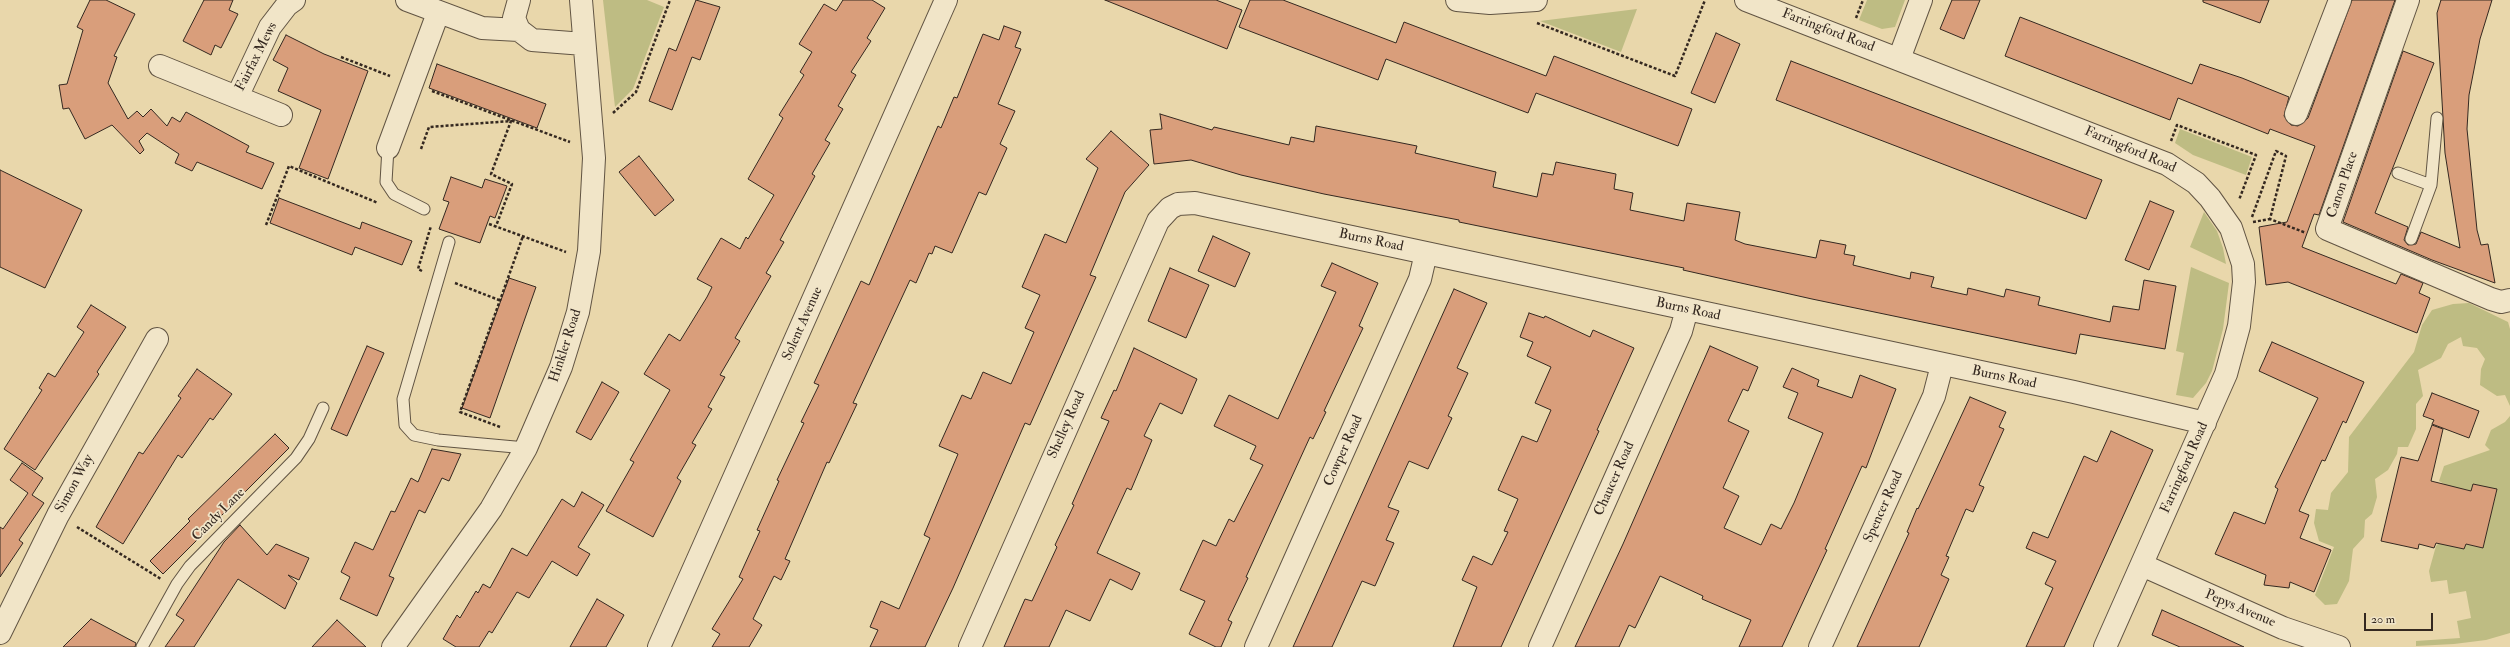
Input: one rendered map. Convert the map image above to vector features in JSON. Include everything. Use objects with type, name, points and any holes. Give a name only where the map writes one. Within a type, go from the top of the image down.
[{"type":"street","name":"Fairfax Mews","points":[[237,98],[270,27],[286,5],[294,0]]},
{"type":"street","points":[[407,0],[438,13],[482,28],[519,30]]},
{"type":"street","points":[[519,0],[514,18],[519,30],[532,40],[584,44]]},
{"type":"street","name":"Hinkler Road","points":[[393,647],[491,509],[526,448],[561,367],[578,312],[588,251],[594,158],[581,0]]},
{"type":"street","name":"Solent Avenue","points":[[659,647],[946,0]]},
{"type":"street","points":[[1469,1],[1512,2],[1536,0]]},
{"type":"street","name":"Farringford Road","points":[[1746,0],[2163,162],[2196,183],[2229,226],[2243,264],[2242,301],[2239,326],[2226,374],[2105,647]]},
{"type":"street","points":[[1899,59],[1921,0]]},
{"type":"street","points":[[2296,114],[2340,0]]},
{"type":"street","name":"Canon Place","points":[[2408,0],[2327,229],[2407,248],[2491,299],[2501,302],[2510,300]]},
{"type":"street","points":[[388,148],[419,87],[438,13]]},
{"type":"street","name":"Fairfax Mews","points":[[160,66],[280,115]]},
{"type":"street","name":"Burns Road","points":[[1170,208],[1178,204],[1195,203],[2205,423]]},
{"type":"street","name":"Shelley Road","points":[[970,647],[1149,240],[1158,221],[1170,208]]},
{"type":"street","name":"Cowper Road","points":[[1256,647],[1420,279],[1426,253]]},
{"type":"street","name":"Chaucer Road","points":[[1540,647],[1681,331],[1687,309]]},
{"type":"street","name":"Simon Way","points":[[0,633],[58,515],[157,339]]},
{"type":"street","name":"Spencer Road","points":[[1820,647],[1934,396],[1942,365]]},
{"type":"street","name":"Pepys Avenue","points":[[2142,565],[2283,628],[2339,647]]},
{"type":"lane","points":[[2407,248],[2431,185],[2437,118]]},
{"type":"lane","points":[[388,148],[386,182],[394,194],[424,209]]},
{"type":"lane","points":[[2398,173],[2431,185]]},
{"type":"lane","points":[[449,242],[403,399],[405,425],[414,435],[438,440],[526,448]]},
{"type":"lane","name":"Candy Lane","points":[[142,647],[175,587],[190,566],[296,458],[309,438],[323,408]]},
{"type":"path","points":[[591,114],[615,113],[636,92],[670,0]]},
{"type":"path","points":[[1512,2],[1524,18],[1675,76],[1705,0]]},
{"type":"path","points":[[341,57],[570,143]]},
{"type":"path","points":[[421,149],[429,127],[511,121]]},
{"type":"path","points":[[496,226],[512,184],[491,174],[511,121]]},
{"type":"path","points":[[2163,162],[2177,125],[2256,155],[2229,226]]},
{"type":"path","points":[[2270,219],[2286,156],[2276,151],[2250,222],[2270,219],[2316,236],[2327,229]]},
{"type":"path","points":[[266,225],[289,166],[382,205]]},
{"type":"path","points":[[425,223],[432,226],[418,269],[499,300]]},
{"type":"path","points":[[489,224],[566,252],[588,251]]},
{"type":"path","points":[[523,236],[460,412],[509,431],[526,448]]},
{"type":"path","points":[[58,515],[175,587]]},
{"type":"shaded area","points":[[603,0],[647,0],[664,7],[633,89],[615,107]]},
{"type":"shaded area","points":[[1867,0],[1905,0],[1895,27],[1882,29],[1859,20]]},
{"type":"shaded area","points":[[1637,9],[1621,52],[1540,21]]},
{"type":"shaded area","points":[[2180,129],[2252,157],[2246,175],[2193,155],[2175,143]]},
{"type":"shaded area","points":[[2204,212],[2217,231],[2223,248],[2226,264],[2190,247]]},
{"type":"shaded area","points":[[2191,267],[2229,283],[2223,329],[2212,371],[2206,383],[2193,398],[2176,395],[2184,353],[2176,351]]},
{"type":"shaded area","points":[[2469,303],[2508,322],[2510,329],[2510,406],[2505,395],[2497,396],[2480,385],[2481,369],[2485,359],[2477,348],[2463,346],[2461,337],[2448,344],[2441,358],[2418,370],[2423,396],[2416,404],[2416,429],[2408,447],[2398,447],[2397,454],[2388,470],[2375,479],[2377,497],[2372,514],[2365,520],[2364,537],[2353,549],[2349,581],[2337,604],[2325,605],[2315,595],[2334,547],[2319,541],[2314,523],[2316,509],[2328,510],[2331,493],[2348,472],[2349,437],[2414,352],[2422,325],[2432,310],[2453,304]]},
{"type":"shaded area","points":[[2510,416],[2510,633],[2486,640],[2454,644],[2416,646],[2416,641],[2460,638],[2457,621],[2471,618],[2466,591],[2449,594],[2447,580],[2431,582],[2429,571],[2436,546],[2439,543],[2464,549],[2466,544],[2483,548],[2497,490],[2473,484],[2471,491],[2446,485],[2439,481],[2444,466],[2490,450],[2485,445],[2491,430],[2505,422]]},
{"type":"building","points":[[90,0],[106,0],[135,14],[114,56],[117,57],[108,83],[128,119],[137,111],[143,117],[151,109],[167,126],[172,117],[180,122],[186,112],[249,146],[246,152],[274,163],[262,189],[197,162],[192,171],[175,163],[179,154],[147,133],[139,141],[144,150],[140,154],[112,125],[85,139],[69,108],[63,109],[59,85],[67,84],[83,30],[77,27]]},
{"type":"building","points":[[204,0],[233,0],[229,10],[238,14],[221,48],[215,45],[211,55],[183,41]]},
{"type":"building","points":[[696,0],[720,7],[700,60],[692,57],[672,110],[649,101],[669,48],[676,51]]},
{"type":"building","points":[[843,0],[872,0],[885,8],[867,38],[871,41],[851,72],[856,75],[838,106],[843,109],[825,140],[830,143],[812,174],[815,176],[780,240],[784,242],[766,273],[771,276],[735,338],[740,341],[720,375],[725,377],[708,407],[712,409],[692,443],[696,445],[677,478],[681,481],[653,537],[606,511],[634,462],[630,460],[670,390],[644,374],[669,334],[680,341],[707,297],[712,287],[697,279],[721,238],[740,249],[746,237],[748,239],[774,195],[748,179],[783,118],[779,115],[804,75],[800,72],[812,52],[799,44],[824,4],[836,11]]},
{"type":"building","points":[[1105,0],[1216,0],[1242,10],[1227,49]]},
{"type":"building","points":[[1250,0],[1283,0],[1396,43],[1404,22],[1546,76],[1554,56],[1692,109],[1678,146],[1536,93],[1528,113],[1386,59],[1378,80],[1239,27]]},
{"type":"building","points":[[1952,0],[1980,0],[1964,39],[1940,29]]},
{"type":"building","points":[[2203,0],[2269,0],[2260,23],[2203,2]]},
{"type":"building","points":[[2352,0],[2395,0],[2319,215],[2314,214],[2302,247],[2396,284],[2401,274],[2423,283],[2419,293],[2430,298],[2417,333],[2288,282],[2266,285],[2259,227],[2287,222],[2315,146],[2270,129],[2268,134],[2178,98],[2170,120],[2005,56],[2020,17],[2192,84],[2200,64],[2242,78],[2289,97],[2284,116],[2291,125],[2298,126],[2308,118]]},
{"type":"building","points":[[2441,0],[2492,0],[2480,39],[2469,95],[2467,129],[2477,230],[2481,245],[2488,244],[2495,283],[2432,260],[2343,222],[2403,51],[2434,63],[2375,213],[2408,227],[2404,240],[2408,245],[2416,244],[2421,232],[2460,248],[2445,153],[2437,13]]},
{"type":"building","points":[[1004,26],[1021,32],[1015,47],[1021,49],[998,104],[1015,111],[1000,144],[1007,148],[986,195],[979,192],[952,253],[935,246],[932,254],[929,253],[916,283],[910,280],[853,403],[857,404],[829,463],[827,462],[785,559],[790,561],[781,580],[774,576],[753,619],[762,625],[749,647],[712,647],[720,634],[712,629],[743,579],[739,577],[760,531],[757,530],[779,481],[777,480],[804,423],[801,422],[819,385],[814,383],[861,281],[869,285],[938,126],[941,128],[954,97],[957,98],[983,34],[999,40]]},
{"type":"building","points":[[1716,33],[1740,44],[1715,103],[1691,93]]},
{"type":"building","points":[[286,35],[324,54],[368,71],[328,179],[299,168],[321,110],[278,91],[288,68],[273,60]]},
{"type":"building","points":[[1791,61],[2102,180],[2086,219],[1776,100]]},
{"type":"building","points":[[437,64],[546,104],[537,128],[429,88]]},
{"type":"building","points":[[1160,114],[1212,130],[1214,127],[1289,145],[1291,137],[1314,142],[1316,126],[1417,146],[1415,153],[1496,172],[1493,187],[1537,197],[1542,173],[1553,175],[1556,162],[1616,174],[1614,189],[1633,193],[1630,210],[1684,221],[1687,203],[1740,212],[1735,240],[1745,244],[1816,258],[1820,240],[1846,245],[1844,254],[1855,256],[1853,265],[1910,279],[1911,272],[1934,277],[1931,287],[1967,295],[1968,288],[2004,297],[2006,289],[2040,297],[2038,305],[2110,322],[2113,306],[2139,310],[2144,280],[2176,286],[2165,349],[2080,334],[2076,354],[1812,299],[1683,270],[1684,268],[1459,222],[1459,220],[1324,194],[1241,175],[1191,160],[1154,164],[1150,130],[1162,129]]},
{"type":"building","points":[[1111,131],[1149,165],[1125,192],[1090,275],[1096,277],[1030,425],[1025,423],[953,588],[925,647],[870,647],[878,630],[870,627],[881,601],[899,609],[930,538],[924,535],[958,454],[939,446],[962,395],[971,399],[983,372],[1011,384],[1034,332],[1025,328],[1040,295],[1022,287],[1045,234],[1066,243],[1098,168],[1086,159]]},
{"type":"building","points":[[639,156],[674,200],[655,216],[619,172]]},
{"type":"building","points":[[0,170],[82,210],[45,288],[0,267]]},
{"type":"building","points":[[451,177],[482,188],[485,179],[507,186],[495,218],[490,216],[480,243],[439,229],[449,202],[443,200]]},
{"type":"building","points":[[279,198],[360,229],[362,222],[412,241],[402,265],[355,247],[352,255],[270,223]]},
{"type":"building","points":[[2150,201],[2174,211],[2149,270],[2125,260]]},
{"type":"building","points":[[1213,236],[1250,253],[1235,287],[1198,271]]},
{"type":"building","points":[[1332,263],[1378,283],[1359,326],[1363,328],[1324,411],[1326,412],[1313,439],[1310,437],[1246,577],[1248,578],[1228,620],[1232,622],[1221,647],[1216,647],[1189,634],[1205,601],[1180,590],[1203,540],[1216,546],[1229,519],[1234,522],[1263,465],[1250,459],[1256,446],[1214,426],[1229,395],[1278,419],[1336,292],[1321,286]]},
{"type":"building","points":[[1170,268],[1209,285],[1186,338],[1148,321]]},
{"type":"building","points":[[509,278],[536,287],[490,418],[462,408]]},
{"type":"building","points":[[1454,289],[1487,303],[1457,368],[1468,373],[1448,416],[1452,418],[1428,469],[1409,461],[1388,507],[1399,511],[1386,540],[1394,543],[1375,586],[1362,581],[1332,647],[1293,647]]},
{"type":"building","points":[[91,305],[126,327],[97,372],[99,374],[35,470],[4,449],[42,390],[39,388],[48,373],[55,377],[84,332],[77,327]]},
{"type":"building","points":[[1529,313],[1544,318],[1545,316],[1590,337],[1593,330],[1634,348],[1597,430],[1599,431],[1501,647],[1453,647],[1477,587],[1462,580],[1473,556],[1492,565],[1508,532],[1504,531],[1518,499],[1498,490],[1522,436],[1537,442],[1551,410],[1535,403],[1551,367],[1527,356],[1533,342],[1520,337]]},
{"type":"building","points":[[2272,342],[2364,382],[2346,423],[2343,421],[2325,461],[2322,460],[2299,511],[2309,515],[2300,538],[2331,550],[2314,592],[2290,582],[2289,588],[2264,585],[2266,575],[2215,554],[2234,512],[2265,524],[2278,489],[2275,487],[2318,398],[2259,371]]},
{"type":"building","points":[[367,346],[384,353],[347,436],[331,429]]},
{"type":"building","points":[[1710,346],[1758,367],[1748,391],[1743,389],[1728,421],[1749,431],[1723,488],[1739,496],[1724,528],[1761,545],[1771,524],[1781,529],[1794,503],[1823,433],[1788,418],[1798,393],[1783,387],[1792,368],[1819,380],[1817,386],[1852,398],[1860,375],[1896,389],[1866,468],[1862,466],[1825,549],[1827,550],[1782,647],[1739,647],[1751,620],[1702,599],[1703,596],[1660,576],[1635,628],[1629,625],[1619,647],[1575,647],[1623,544]]},
{"type":"building","points":[[1134,348],[1197,379],[1182,414],[1160,403],[1144,436],[1152,440],[1131,490],[1127,488],[1097,553],[1140,573],[1132,590],[1110,579],[1090,621],[1066,610],[1049,647],[1004,647],[1025,599],[1032,601],[1057,547],[1055,545],[1074,505],[1072,504],[1109,421],[1101,418],[1114,390],[1116,391]]},
{"type":"building","points":[[197,369],[232,394],[213,420],[210,418],[182,458],[178,455],[123,544],[96,527],[139,452],[143,454],[181,398],[178,396]]},
{"type":"building","points":[[602,382],[619,392],[591,440],[576,432]]},
{"type":"building","points":[[2432,393],[2479,411],[2469,438],[2432,424],[2434,420],[2423,416]]},
{"type":"building","points":[[1970,397],[2006,412],[1999,427],[2004,429],[1979,485],[1984,487],[1973,512],[1966,509],[1946,556],[1949,557],[1941,575],[1949,579],[1919,647],[1857,647],[1909,533],[1907,532],[1917,508],[1918,509]]},
{"type":"building","points":[[2432,425],[2443,429],[2431,481],[2471,491],[2473,484],[2497,489],[2483,548],[2466,544],[2464,549],[2436,543],[2434,548],[2419,544],[2418,549],[2381,541],[2401,457],[2418,461]]},
{"type":"building","points":[[2111,431],[2153,450],[2064,647],[2026,647],[2053,588],[2045,584],[2056,561],[2026,548],[2033,532],[2048,538],[2084,456],[2097,462]]},
{"type":"building","points":[[275,434],[289,448],[163,574],[150,561],[190,521],[188,519]]},
{"type":"building","points":[[432,449],[461,454],[449,481],[442,478],[425,513],[419,510],[389,576],[394,578],[377,616],[340,599],[350,577],[341,572],[355,542],[373,550],[391,511],[395,512],[411,478],[418,482]]},
{"type":"building","points":[[22,463],[43,478],[32,495],[44,503],[19,540],[23,543],[0,577],[0,527],[3,529],[28,493],[10,480]]},
{"type":"building","points":[[582,492],[604,505],[578,547],[590,554],[577,576],[552,561],[529,598],[517,592],[492,633],[489,631],[479,647],[456,647],[443,639],[457,615],[460,618],[476,591],[478,593],[483,584],[490,588],[512,548],[527,556],[562,499],[574,507]]},
{"type":"building","points":[[240,525],[267,555],[276,544],[309,558],[299,580],[288,575],[297,583],[285,609],[238,579],[194,647],[165,647],[184,620],[176,615],[224,542]]},
{"type":"building","points":[[597,599],[624,615],[606,647],[570,647]]},
{"type":"building","points":[[2162,610],[2244,647],[2180,647],[2152,635]]},
{"type":"building","points":[[91,619],[136,643],[135,647],[63,647]]},
{"type":"building","points":[[337,620],[366,647],[312,647]]}]
